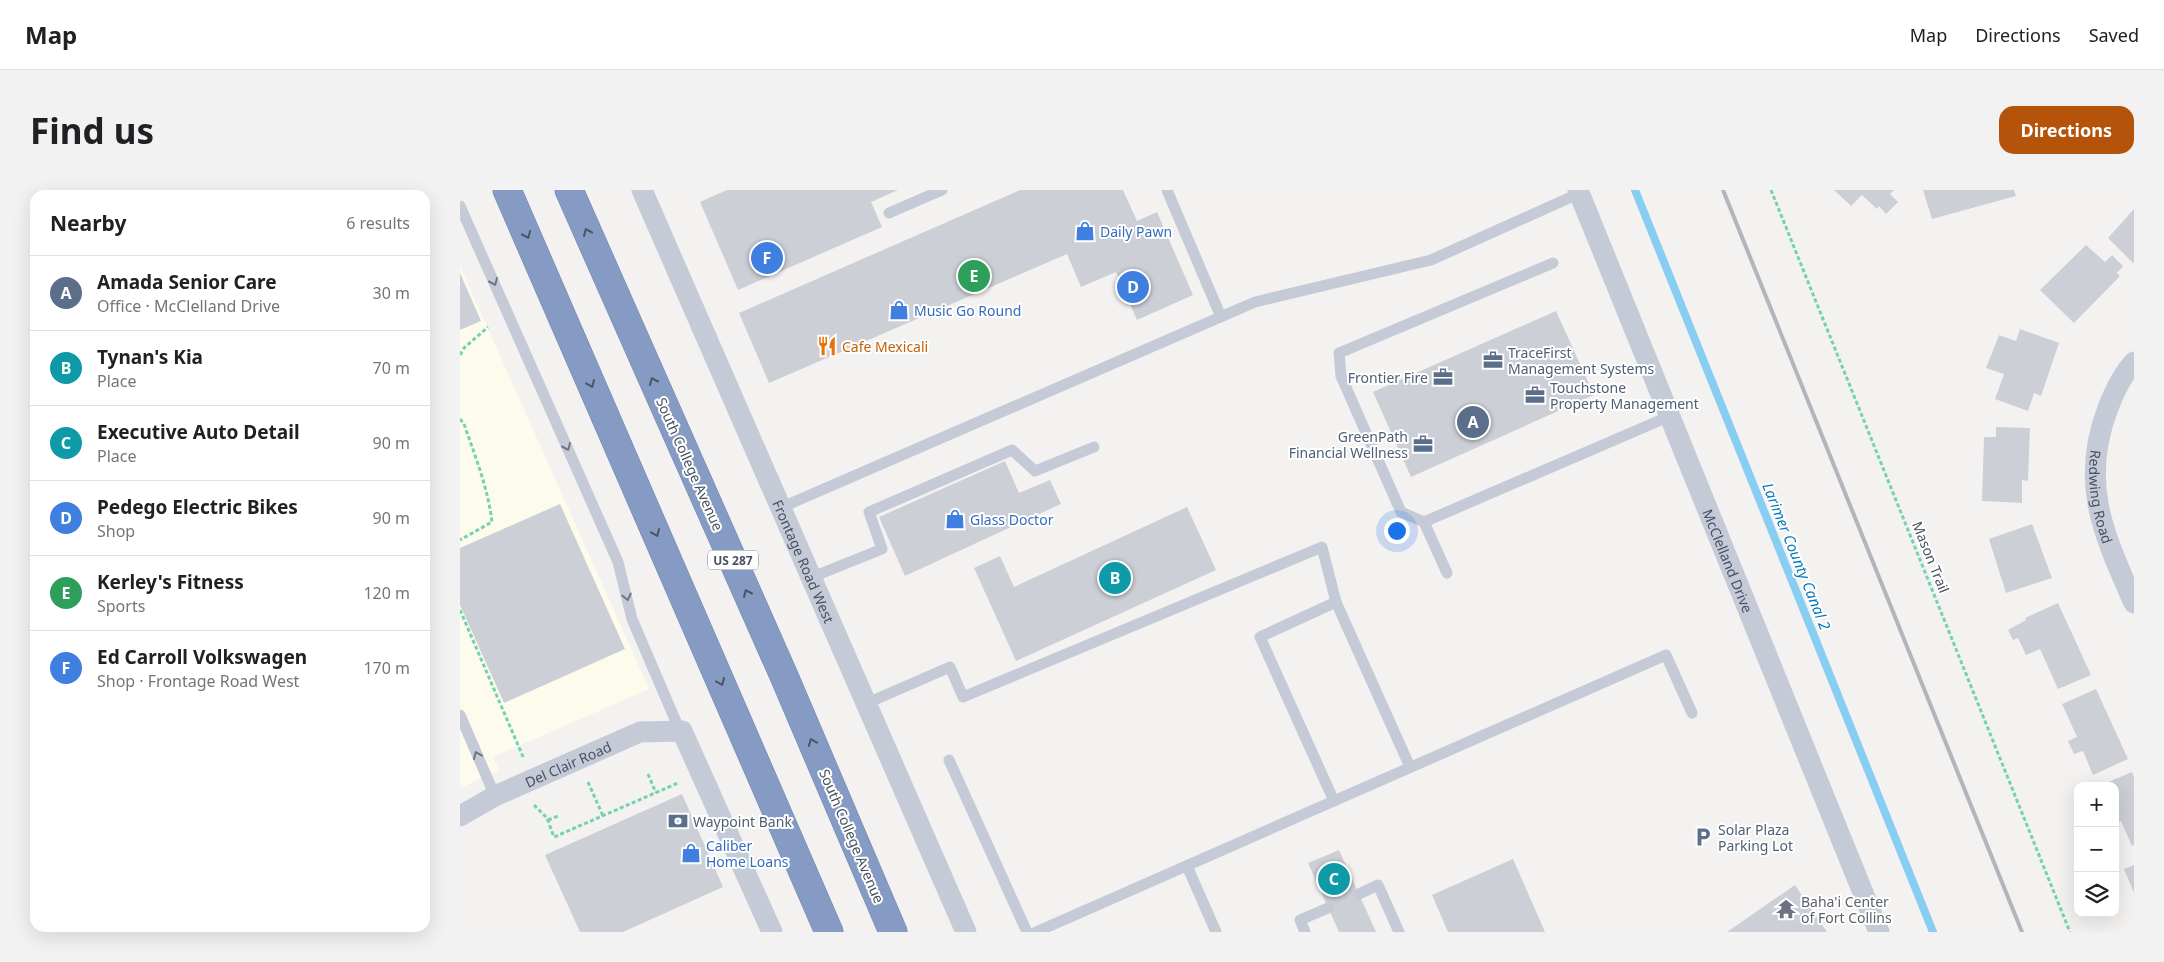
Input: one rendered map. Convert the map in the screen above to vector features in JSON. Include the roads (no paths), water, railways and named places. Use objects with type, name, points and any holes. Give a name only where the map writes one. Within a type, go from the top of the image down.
[{"type":"highway","points":[[507,190],[829,932]]},
{"type":"highway","name":"South College Avenue","points":[[569,190],[784,676],[893,932]]},
{"type":"street","name":"Frontage Road West","points":[[642,190],[966,932]]},
{"type":"street","name":"McClelland Drive","points":[[1579,192],[1879,932]]},
{"type":"street","name":"Redwing Road","points":[[2134,362],[2114,393],[2102,423],[2095,474],[2097,506],[2106,538],[2134,603]]},
{"type":"street","name":"Del Clair Road","points":[[460,816],[495,796],[640,732],[681,731]]},
{"type":"street","points":[[681,731],[772,932]]},
{"type":"lane","points":[[889,213],[942,190]]},
{"type":"lane","points":[[1167,190],[1221,317]]},
{"type":"lane","points":[[780,508],[1255,302],[1431,260],[1579,192]]},
{"type":"lane","points":[[460,206],[618,562],[632,618],[681,731]]},
{"type":"lane","points":[[1447,573],[1424,522],[1402,512],[1341,376],[1339,353],[1554,263]]},
{"type":"lane","points":[[1424,522],[1670,416]]},
{"type":"lane","points":[[810,578],[882,549],[869,512],[1012,450],[1035,471],[1094,447]]},
{"type":"lane","points":[[865,704],[950,667],[963,697],[1322,547],[1336,602],[1410,767]]},
{"type":"lane","points":[[1334,801],[1260,637],[1336,602]]},
{"type":"lane","points":[[1036,932],[1666,655],[1692,713]]},
{"type":"lane","points":[[460,715],[495,796]]},
{"type":"lane","points":[[949,760],[1028,932]]},
{"type":"lane","points":[[1187,866],[1216,932]]},
{"type":"lane","points":[[1359,894],[1378,885],[1399,932]]},
{"type":"lane","points":[[1305,932],[1300,920],[1328,908]]},
{"type":"waterway","name":"Larimer County Canal 2","points":[[1635,190],[1933,932]]},
{"type":"railway","points":[[1723,190],[2022,932]]},
{"type":"place","name":"Daily Pawn","points":[[1085,231]]},
{"type":"place","name":"Ed Carroll Volkswagen","points":[[767,258]]},
{"type":"place","name":"Kerley's Fitness","points":[[974,276]]},
{"type":"place","name":"Pedego Electric Bikes","points":[[1133,287]]},
{"type":"place","name":"Music Go Round","points":[[899,310]]},
{"type":"place","name":"Cafe Mexicali","points":[[827,346]]},
{"type":"place","name":"TraceFirst Management Systems","points":[[1493,360]]},
{"type":"place","name":"Frontier Fire","points":[[1443,377]]},
{"type":"place","name":"Touchstone Property Management","points":[[1535,395]]},
{"type":"place","name":"Amada Senior Care","points":[[1473,422]]},
{"type":"place","name":"GreenPath Financial Wellness","points":[[1423,444]]},
{"type":"place","name":"Glass Doctor","points":[[955,519]]},
{"type":"place","name":"Tynan's Kia","points":[[1115,578]]},
{"type":"place","name":"Waypoint Bank","points":[[678,821]]},
{"type":"place","name":"Solar Plaza Parking Lot","points":[[1703,837]]},
{"type":"place","name":"Caliber Home Loans","points":[[691,853]]},
{"type":"place","name":"Executive Auto Detail","points":[[1334,879]]},
{"type":"place","name":"Baha'i Center of Fort Collins","points":[[1786,909]]}]
